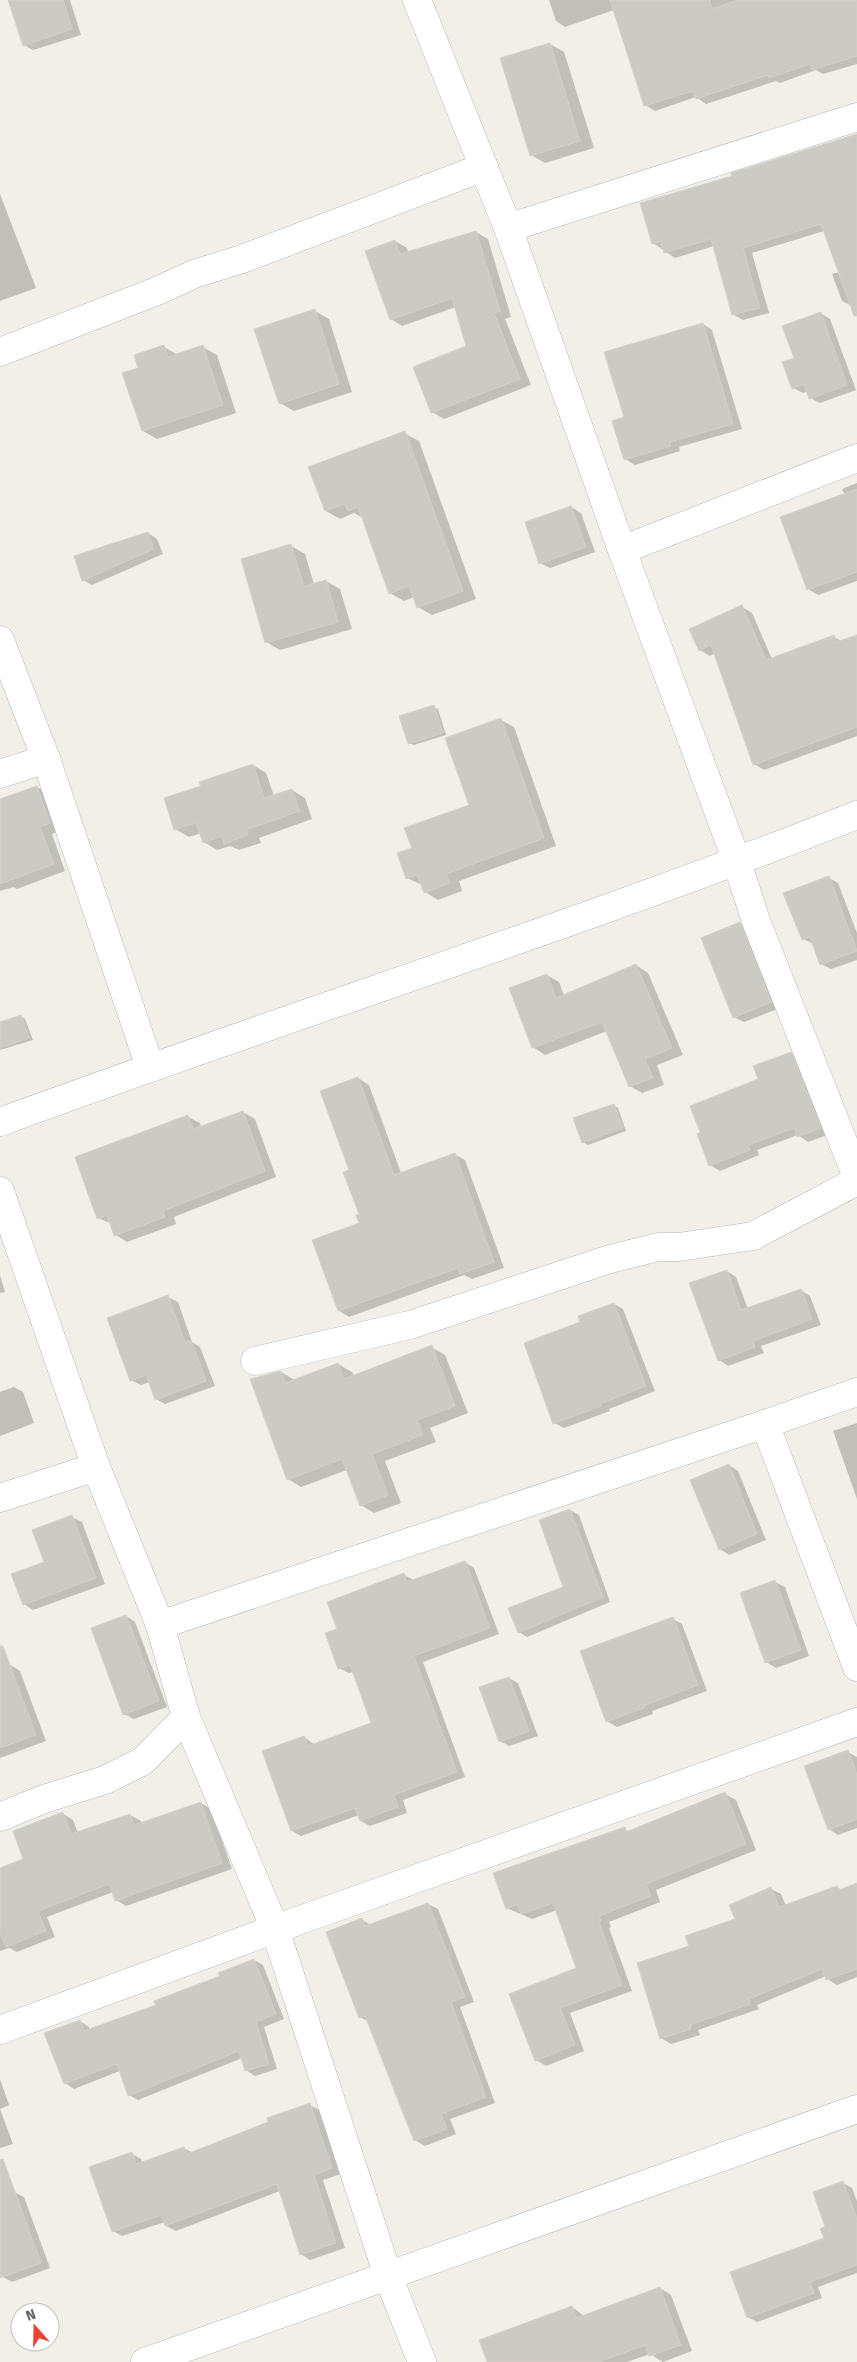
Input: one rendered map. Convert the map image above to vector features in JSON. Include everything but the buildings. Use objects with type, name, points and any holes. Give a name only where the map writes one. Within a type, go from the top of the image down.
[{"type":"street","points":[[418,0],[508,228],[622,550],[737,862],[756,921],[857,1177]]},
{"type":"street","points":[[508,228],[857,117]]},
{"type":"street","points":[[0,352],[158,291],[194,274],[242,259],[484,167]]},
{"type":"street","points":[[622,550],[857,458]]},
{"type":"street","points":[[0,640],[46,759],[150,1067]]},
{"type":"street","points":[[0,774],[46,759]]},
{"type":"street","points":[[0,1122],[150,1067],[737,862],[857,815]]},
{"type":"street","points":[[255,1361],[410,1325],[610,1259],[658,1247],[679,1247],[753,1236],[857,1181]]},
{"type":"street","points":[[0,1191],[96,1467],[160,1625],[186,1717],[275,1929],[388,2276],[422,2362]]},
{"type":"street","points":[[160,1625],[857,1392]]},
{"type":"street","points":[[766,1424],[857,1667]]},
{"type":"street","points":[[0,1498],[96,1467]]},
{"type":"street","points":[[0,1817],[44,1799],[105,1780],[143,1761],[186,1717]]},
{"type":"street","points":[[0,2030],[275,1929],[857,1722]]},
{"type":"street","points":[[145,2362],[857,2109]]}]
